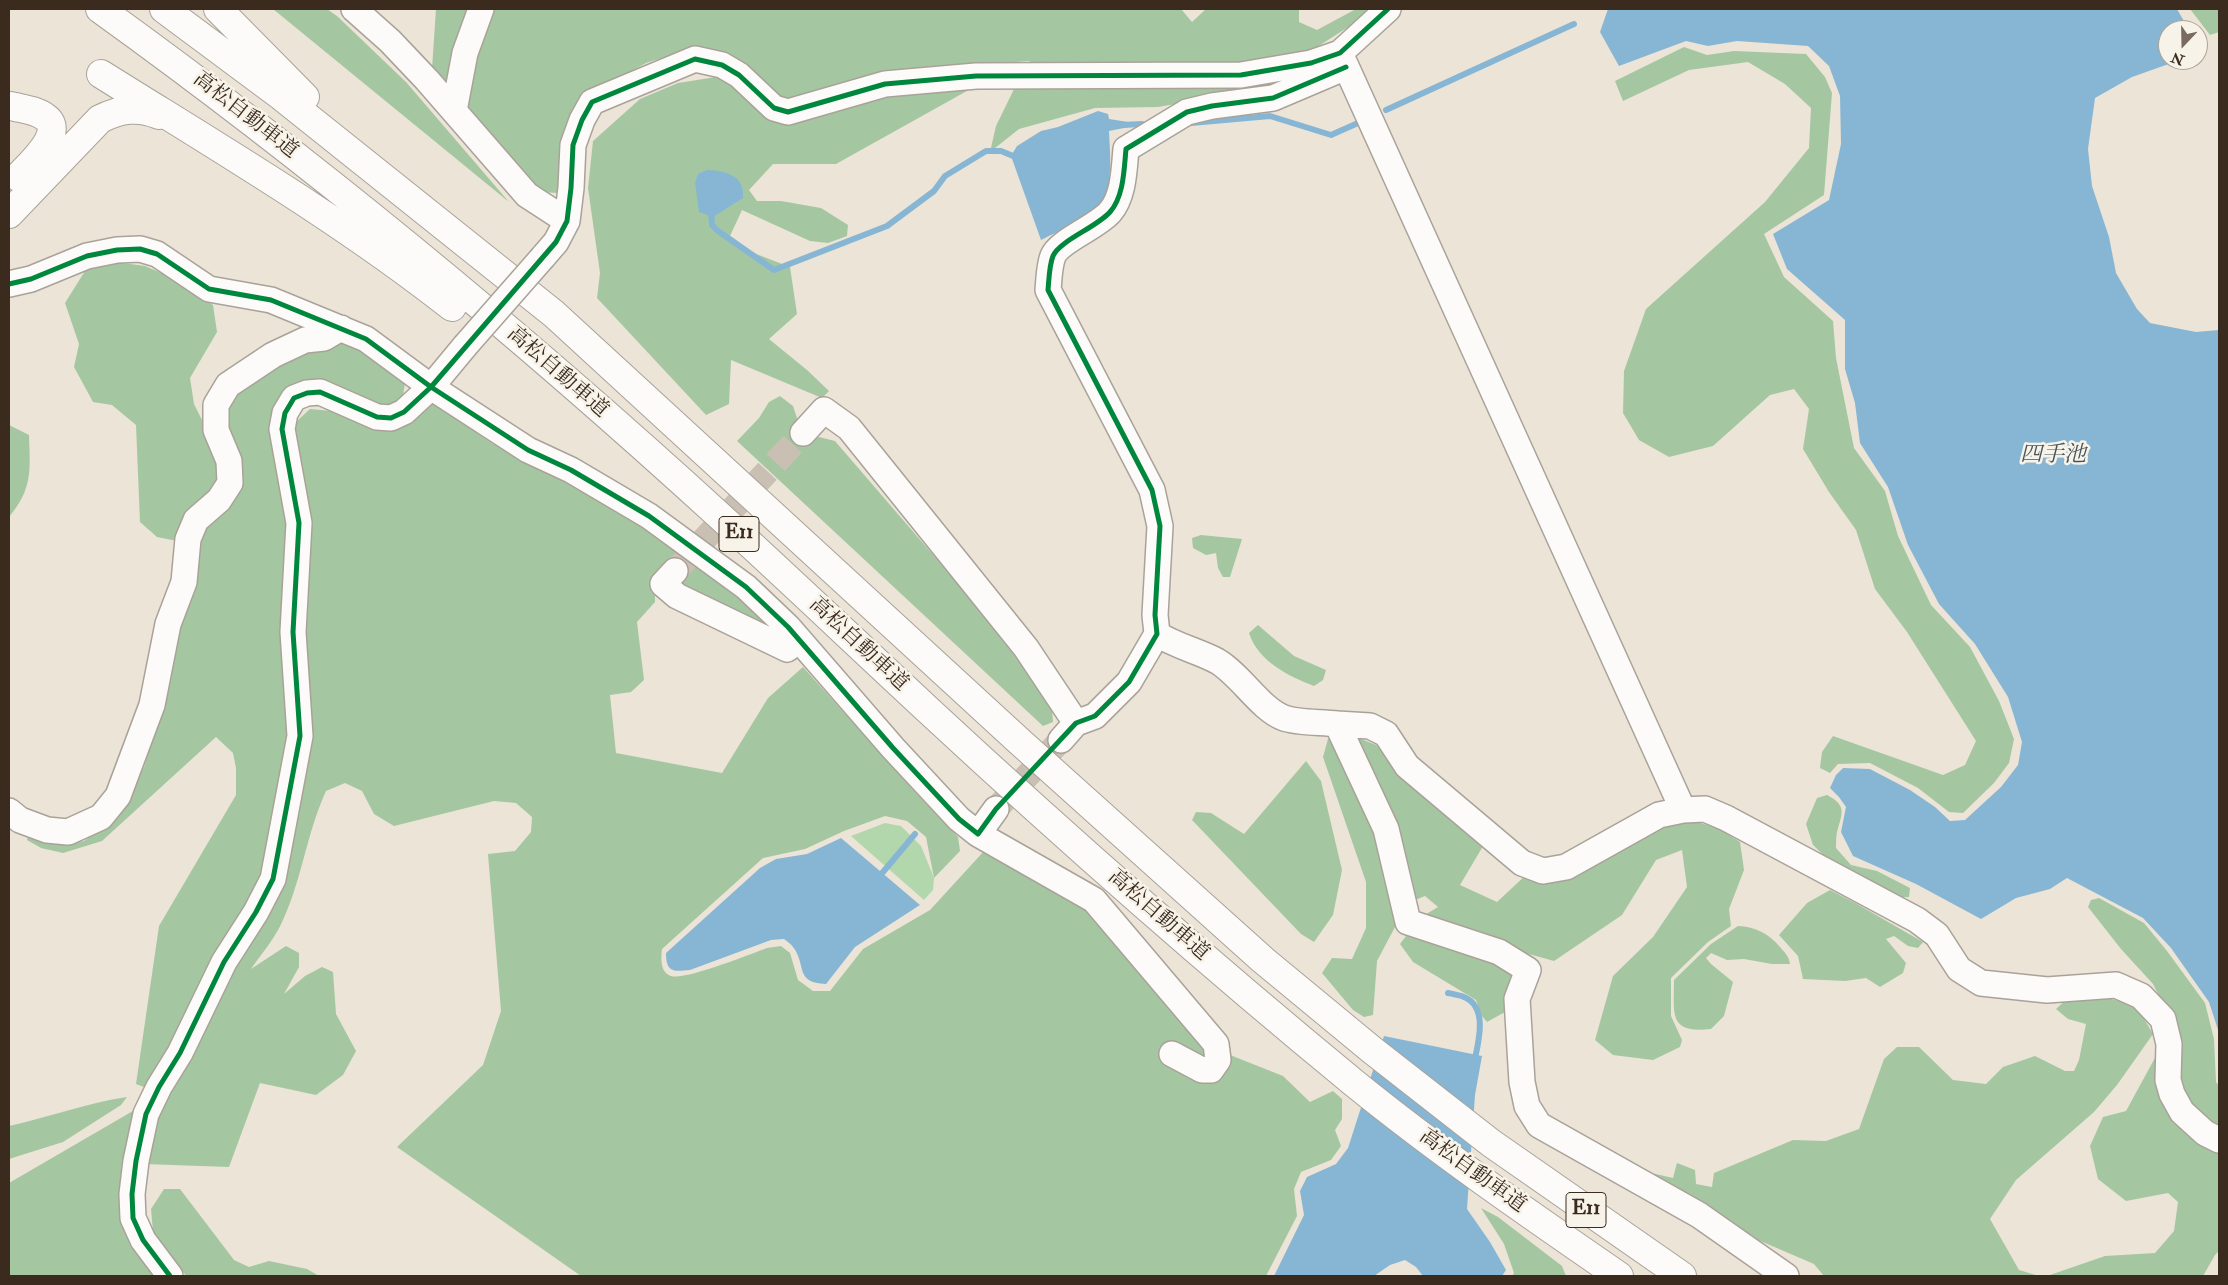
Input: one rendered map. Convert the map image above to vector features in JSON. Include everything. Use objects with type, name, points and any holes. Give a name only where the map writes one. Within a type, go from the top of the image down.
[{"type":"highway","name":"高松自動車道","points":[[100,9],[193,76],[340,190],[511,333],[721,518],[931,713],[1159,919],[1357,1085],[1490,1187],[1619,1276]]},
{"type":"highway","name":"高松自動車道","points":[[164,9],[281,96],[554,314],[1241,940],[1372,1050],[1491,1143],[1682,1276]]},
{"type":"highway","points":[[218,9],[299,91],[491,250],[554,314]]},
{"type":"highway","points":[[101,74],[283,188],[425,286],[721,518]]},
{"type":"highway","points":[[9,187],[46,146],[51,136],[52,126],[46,117],[11,106]]},
{"type":"highway","points":[[9,214],[86,131],[117,110],[136,109],[154,113],[181,124]]},
{"type":"street","points":[[354,9],[390,41],[527,195],[568,221]]},
{"type":"street","points":[[454,111],[465,54],[481,9]]},
{"type":"street","points":[[802,433],[824,410],[849,428],[1026,648],[1068,731],[1096,716],[1129,682],[1157,634],[1155,615],[1160,526],[1152,490],[1048,290],[1053,255],[1062,245],[1097,224],[1111,211],[1121,188],[1126,149],[1187,112],[1212,106],[1274,98],[1343,60],[1388,9]]},
{"type":"street","points":[[170,1276],[143,1240],[133,1218],[132,1194],[136,1160],[146,1114],[159,1087],[180,1053],[224,962],[256,912],[272,879],[300,736],[293,632],[299,523],[282,429],[285,413],[294,398],[307,393],[320,392],[377,417],[391,418],[404,412],[431,387],[556,242],[568,221],[572,188],[573,145],[582,120],[592,102],[695,59],[722,65],[739,75],[774,108],[788,112],[886,84],[976,76],[1241,75],[1311,63],[1343,60]]},
{"type":"street","points":[[1343,60],[1683,810]]},
{"type":"street","points":[[9,284],[31,279],[88,256],[117,250],[140,249],[157,254],[210,289],[271,300],[341,328],[379,347],[431,387],[528,450],[572,470],[648,516],[746,587],[799,640],[892,748],[959,819],[978,834],[1094,900],[1216,1044],[1218,1060],[1211,1070],[1202,1070],[1172,1054]]},
{"type":"street","points":[[9,811],[20,820],[47,830],[68,832],[101,817],[118,796],[152,705],[168,624],[184,582],[188,539],[196,520],[219,500],[230,483],[229,462],[216,430],[216,405],[228,384],[273,355],[305,340],[324,338],[341,328]]},
{"type":"street","points":[[675,571],[663,584],[678,596],[787,649],[799,640]]},
{"type":"street","points":[[1157,634],[1167,641],[1216,661],[1237,675],[1263,703],[1284,718],[1370,726],[1386,734],[1407,766],[1522,863],[1543,871],[1566,866],[1659,815],[1683,810],[1704,809],[1726,818],[1916,920],[1937,935],[1959,969],[1981,982],[2047,990],[2116,985],[2141,996],[2163,1019],[2169,1044],[2168,1080],[2172,1094],[2182,1112],[2205,1133],[2219,1140]]},
{"type":"street","points":[[1337,724],[1386,829],[1408,922],[1498,952],[1528,970],[1517,999],[1522,1082],[1527,1106],[1539,1125],[1699,1215],[1786,1276]]},
{"type":"street","points":[[978,834],[996,809]]},
{"type":"green space","points":[[273,9],[327,9],[337,16],[406,82],[509,202]]},
{"type":"green space","points":[[436,9],[1181,9],[1192,22],[1206,9],[1299,9],[1299,22],[1317,30],[1356,9],[1365,9],[1367,15],[1317,47],[1293,78],[1251,91],[1158,107],[1095,108],[1019,129],[990,152],[996,126],[1016,85],[1050,68],[1028,61],[991,64],[974,87],[836,164],[773,164],[749,190],[757,201],[781,201],[821,208],[848,225],[847,236],[828,243],[810,241],[742,210],[730,236],[751,252],[790,267],[797,314],[769,339],[829,391],[822,398],[731,360],[729,404],[706,415],[597,298],[600,273],[588,188],[593,141],[640,99],[678,83],[716,77],[729,63],[698,46],[646,63],[593,92],[567,178],[557,193],[542,192],[518,172],[432,69]]},
{"type":"green space","points":[[2190,9],[2219,9],[2219,32],[2210,35],[2208,32],[2208,20],[2198,20]]},
{"type":"green space","points":[[1684,47],[1707,55],[1734,51],[1806,54],[1825,77],[1832,93],[1824,195],[1764,234],[1784,277],[1833,321],[1836,358],[1854,448],[1885,491],[1898,536],[1931,605],[1970,647],[1999,701],[2014,739],[2009,763],[1994,783],[1963,813],[1949,812],[1918,788],[1870,763],[1838,764],[1830,773],[1820,768],[1822,752],[1833,736],[1943,775],[1965,765],[1976,741],[1907,632],[1875,589],[1856,530],[1829,492],[1803,449],[1809,409],[1794,389],[1770,395],[1713,446],[1669,457],[1639,440],[1623,413],[1624,371],[1646,309],[1765,202],[1809,148],[1811,108],[1785,84],[1748,62],[1689,70],[1623,101],[1615,81]]},
{"type":"green space","points":[[108,261],[145,266],[173,278],[213,305],[217,332],[190,378],[194,404],[213,442],[219,477],[177,541],[157,537],[140,522],[136,425],[112,405],[93,402],[74,367],[79,344],[65,303],[85,271]]},
{"type":"green space","points":[[339,340],[378,357],[405,383],[403,396],[388,408],[295,388],[291,522],[289,738],[263,877],[149,1089],[136,1084],[159,926],[236,795],[236,768],[233,753],[216,737],[102,841],[63,853],[41,848],[27,840],[28,836],[58,845],[84,841],[116,817],[144,767],[166,697],[178,634],[194,583],[195,549],[203,527],[237,493],[225,414],[233,390],[287,360]]},
{"type":"green space","points":[[780,396],[793,406],[798,421],[794,429],[806,445],[819,437],[835,441],[953,578],[1048,698],[1052,708],[1053,722],[1043,726],[737,441],[759,418],[769,402]]},
{"type":"green space","points":[[431,402],[493,444],[589,493],[679,551],[712,574],[770,625],[766,630],[655,583],[655,602],[637,622],[644,680],[631,692],[610,695],[616,753],[722,773],[768,698],[803,667],[958,837],[960,851],[934,878],[926,837],[907,821],[885,816],[844,831],[805,849],[763,858],[662,949],[662,961],[665,972],[671,976],[689,975],[767,948],[781,946],[790,953],[798,980],[813,991],[830,991],[863,949],[930,910],[985,850],[1099,917],[1225,1053],[1283,1076],[1310,1102],[1333,1091],[1342,1099],[1342,1119],[1335,1130],[1341,1146],[1331,1160],[1301,1172],[1294,1189],[1297,1216],[1266,1276],[581,1276],[397,1147],[483,1065],[501,1011],[488,854],[515,851],[531,832],[532,817],[516,803],[494,801],[394,826],[374,814],[362,791],[345,783],[326,791],[319,807],[290,904],[273,939],[251,969],[286,946],[299,953],[299,967],[284,994],[305,976],[322,967],[333,972],[336,1014],[356,1051],[343,1075],[316,1095],[260,1083],[229,1167],[144,1164],[157,1108],[231,968],[309,736],[293,439],[297,421],[310,409],[332,411]]},
{"type":"green space","points":[[9,425],[29,435],[30,459],[26,488],[17,507],[9,517]]},
{"type":"green space","points":[[1201,535],[1242,539],[1230,577],[1223,577],[1218,568],[1216,553],[1206,555],[1193,548],[1192,538]]},
{"type":"green space","points":[[1258,625],[1294,656],[1326,670],[1323,680],[1314,686],[1275,666],[1259,652],[1253,643],[1249,633]]},
{"type":"green space","points":[[1356,737],[1376,745],[1399,768],[1486,841],[1460,885],[1497,902],[1527,874],[1662,820],[1693,821],[1718,828],[1740,842],[1744,870],[1729,909],[1731,926],[1708,942],[1671,978],[1671,1016],[1682,1040],[1680,1047],[1653,1060],[1613,1055],[1595,1040],[1613,976],[1653,937],[1687,887],[1682,850],[1656,860],[1622,915],[1554,961],[1518,951],[1423,916],[1438,907],[1425,896],[1410,902]]},
{"type":"green space","points":[[1336,738],[1377,827],[1395,893],[1395,927],[1377,961],[1373,1015],[1364,1017],[1353,1010],[1322,973],[1332,958],[1352,959],[1366,928],[1366,882],[1323,757],[1328,739]]},
{"type":"green space","points":[[1306,761],[1321,781],[1342,870],[1333,915],[1314,942],[1301,934],[1192,820],[1196,812],[1211,813],[1244,834]]},
{"type":"green space","points":[[1827,795],[1837,801],[1842,812],[1836,835],[1836,848],[1851,865],[1877,871],[1910,888],[1909,897],[1889,897],[1839,870],[1813,845],[1806,824],[1817,798]]},
{"type":"green space","points":[[885,823],[901,826],[921,846],[934,878],[933,890],[924,900],[851,836]]},
{"type":"green space","points":[[1830,890],[1923,942],[1918,948],[1908,946],[1894,936],[1886,939],[1906,963],[1903,973],[1880,987],[1866,978],[1845,981],[1803,979],[1798,956],[1779,935],[1807,903]]},
{"type":"green space","points":[[2099,898],[2144,923],[2205,1003],[2214,1039],[2216,1082],[2219,1086],[2219,1133],[2208,1127],[2174,1083],[2173,1024],[2153,984],[2121,949],[2088,907],[2091,900]]},
{"type":"green space","points":[[1738,926],[1756,929],[1766,934],[1785,953],[1790,964],[1772,964],[1744,959],[1727,960],[1711,953],[1706,958],[1733,982],[1724,1016],[1711,1029],[1697,1030],[1680,1025],[1674,1012],[1674,980],[1711,944]]},
{"type":"green space","points":[[1406,936],[1417,937],[1488,961],[1511,974],[1514,989],[1505,1012],[1487,1022],[1482,1016],[1476,1000],[1413,962],[1400,944]]},
{"type":"green space","points":[[2071,995],[2103,997],[2136,1005],[2153,1034],[2117,1085],[2094,1112],[2016,1180],[1990,1219],[2019,1270],[2039,1276],[1824,1276],[1814,1264],[1737,1231],[1621,1166],[1673,1178],[1677,1163],[1695,1170],[1696,1184],[1712,1187],[1714,1173],[1793,1140],[1826,1141],[1859,1129],[1884,1059],[1897,1047],[1919,1047],[1953,1080],[1986,1084],[2003,1067],[2035,1056],[2065,1071],[2074,1071],[2079,1060],[2086,1024],[2068,1019],[2056,1009]]},
{"type":"green space","points":[[2156,1056],[2159,1097],[2179,1127],[2219,1155],[2219,1251],[2203,1276],[2047,1276],[2105,1256],[2155,1253],[2174,1231],[2178,1202],[2168,1193],[2126,1201],[2098,1179],[2090,1146],[2103,1117],[2126,1111]]},
{"type":"green space","points":[[127,1097],[121,1105],[63,1142],[9,1159],[9,1126]]},
{"type":"green space","points":[[138,1108],[124,1180],[158,1276],[9,1276],[9,1183]]},
{"type":"green space","points":[[164,1189],[180,1189],[234,1260],[249,1267],[269,1261],[307,1269],[319,1276],[186,1276],[153,1232],[151,1209]]},
{"type":"green space","points":[[1481,1208],[1498,1217],[1562,1266],[1566,1276],[1512,1276],[1514,1273],[1504,1244]]},
{"type":"water","name":"四手池","points":[[1608,9],[2177,9],[2183,20],[2158,20],[2158,68],[2132,77],[2095,98],[2088,149],[2092,186],[2109,237],[2116,273],[2137,309],[2150,323],[2196,332],[2219,330],[2219,1033],[2209,1002],[2171,948],[2143,918],[2067,878],[2050,889],[2016,898],[1981,919],[1916,884],[1853,856],[1841,832],[1846,807],[1830,788],[1836,775],[1843,768],[1870,769],[1910,790],[1935,807],[1950,821],[1965,820],[2001,787],[2018,765],[2022,742],[2008,697],[1975,644],[1939,604],[1908,545],[1888,487],[1860,443],[1855,403],[1845,369],[1845,320],[1787,269],[1773,234],[1829,200],[1841,144],[1840,96],[1829,66],[1808,46],[1737,41],[1708,46],[1686,41],[1619,66],[1600,32]]},
{"type":"water","points":[[1098,111],[1108,114],[1109,119],[1128,122],[1129,127],[1109,131],[1110,174],[1105,196],[1101,205],[1094,213],[1041,240],[1011,156],[1017,146],[1041,131],[1058,127]]},
{"type":"water","points":[[707,170],[727,173],[733,176],[741,184],[743,190],[743,198],[713,217],[699,212],[695,183],[698,174]]},
{"type":"water","points":[[841,838],[920,905],[855,947],[826,984],[816,983],[805,977],[797,954],[784,939],[771,940],[690,970],[675,971],[669,967],[666,953],[760,868],[776,859],[807,854]]},
{"type":"water","points":[[1384,1036],[1482,1056],[1475,1095],[1467,1209],[1490,1242],[1506,1270],[1502,1276],[1423,1276],[1416,1267],[1405,1260],[1390,1265],[1374,1276],[1274,1276],[1304,1215],[1300,1191],[1307,1177],[1336,1164],[1348,1148]]},
{"type":"waterway","points":[[1386,110],[1574,24]]},
{"type":"waterway","points":[[1191,123],[1270,116],[1331,135],[1358,123]]},
{"type":"waterway","points":[[1122,125],[1142,124]]},
{"type":"waterway","points":[[711,209],[712,225],[718,231],[774,270],[887,226],[934,191],[945,176],[986,151],[1001,151],[1018,158]]},
{"type":"waterway","points":[[878,878],[915,834]]},
{"type":"waterway","points":[[1448,993],[1464,997],[1472,1002],[1477,1009],[1480,1027],[1474,1063]]},
{"type":"tunnel","points":[[675,571],[803,433]]},
{"type":"tunnel","points":[[996,809],[1061,740]]},
{"type":"cycle path","points":[[170,1276],[143,1240],[133,1218],[132,1194],[136,1161],[146,1114],[159,1087],[180,1053],[224,962],[256,912],[273,879],[300,736],[293,632],[299,523],[282,429],[285,413],[294,398],[307,393],[320,392],[377,417],[391,418],[404,412],[431,387],[556,242],[567,221],[573,145],[582,120],[592,102],[695,59],[722,65],[739,75],[774,108],[788,112],[885,84],[976,76],[1241,75],[1311,63],[1340,53],[1388,9]]},
{"type":"cycle path","points":[[9,284],[31,279],[87,256],[117,250],[140,249],[157,254],[209,289],[271,300],[366,339],[431,387],[528,450],[571,470],[649,516],[746,587],[788,627],[893,748],[959,819],[978,834],[996,809],[1076,723],[1095,716],[1129,682],[1157,634],[1155,615],[1160,526],[1152,490],[1048,290],[1053,256],[1070,239],[1104,218],[1115,206],[1123,182],[1126,149],[1187,112],[1212,106],[1273,98],[1346,67]]}]
